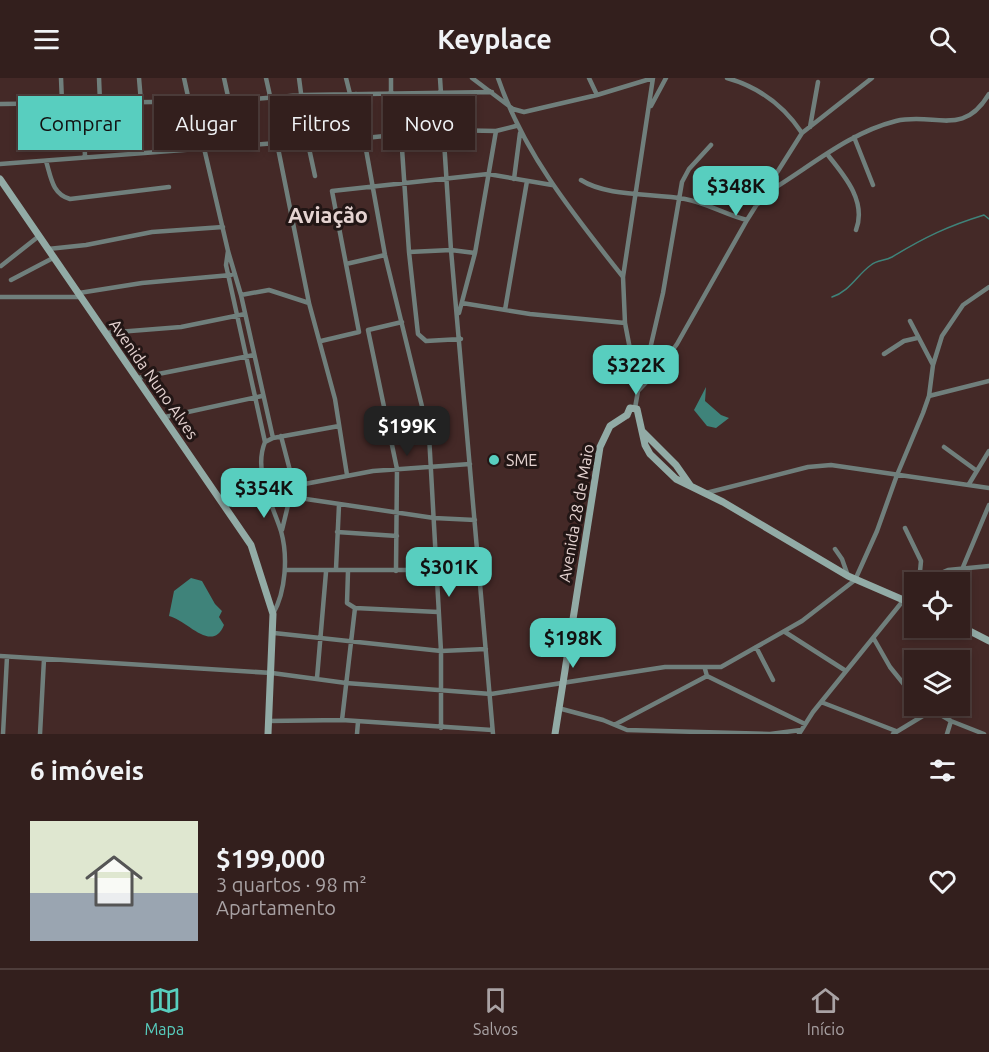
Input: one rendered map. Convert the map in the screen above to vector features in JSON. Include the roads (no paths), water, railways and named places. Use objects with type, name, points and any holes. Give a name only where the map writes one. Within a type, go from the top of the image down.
[{"type":"street","points":[[60,78],[62,96]]},
{"type":"street","points":[[99,78],[100,96]]},
{"type":"street","points":[[139,78],[140,96]]},
{"type":"street","points":[[184,78],[188,96]]},
{"type":"street","points":[[224,78],[228,96]]},
{"type":"street","points":[[266,78],[270,96]]},
{"type":"street","points":[[299,78],[302,95]]},
{"type":"street","points":[[346,78],[350,94]]},
{"type":"street","points":[[391,78],[392,93]]},
{"type":"street","points":[[440,78],[441,96]]},
{"type":"street","points":[[471,78],[518,111],[535,111],[653,78],[622,278],[624,323],[638,391],[635,408],[650,454],[676,479],[705,493],[852,578],[903,599],[800,732],[723,734],[627,730],[616,724],[558,708]]},
{"type":"street","points":[[498,78],[520,133],[552,184],[622,278]]},
{"type":"street","points":[[589,78],[597,95]]},
{"type":"street","points":[[623,78],[626,86]]},
{"type":"street","points":[[648,111],[666,78]]},
{"type":"street","points":[[728,78],[754,88],[779,105],[802,133]]},
{"type":"street","points":[[638,391],[664,363],[687,327],[747,220],[802,133],[872,78]]},
{"type":"street","points":[[810,127],[818,82]]},
{"type":"street","points":[[258,97],[492,92]]},
{"type":"street","points":[[766,193],[854,137],[881,126],[913,118],[960,121],[982,106],[989,94]]},
{"type":"street","points":[[0,104],[18,103]]},
{"type":"street","points":[[475,131],[496,131],[516,126]]},
{"type":"street","points":[[458,315],[475,253],[496,131]]},
{"type":"street","points":[[514,179],[520,133]]},
{"type":"street","points":[[854,137],[873,184]]},
{"type":"street","points":[[664,363],[654,358],[650,349],[684,176],[711,145]]},
{"type":"street","points":[[85,150],[85,156]]},
{"type":"street","points":[[0,164],[174,150]]},
{"type":"street","points":[[204,150],[228,251],[241,295],[273,438]]},
{"type":"street","points":[[278,150],[309,303],[321,341],[339,426],[347,475]]},
{"type":"street","points":[[309,150],[315,176]]},
{"type":"street","points":[[367,150],[385,255],[429,435],[441,651],[441,728]]},
{"type":"street","points":[[403,150],[409,252],[420,338],[426,341],[461,339]]},
{"type":"street","points":[[268,721],[342,720],[435,731],[441,728],[493,732],[461,339],[451,250],[445,150]]},
{"type":"street","points":[[827,154],[846,178],[856,200],[859,223],[856,230]]},
{"type":"street","points":[[46,161],[59,195],[70,199],[169,187]]},
{"type":"street","points":[[359,332],[331,193],[334,190],[488,174],[552,184]]},
{"type":"street","name":"Avenida Nuno Alves","points":[[0,179],[226,504],[255,554],[273,614],[268,734]]},
{"type":"street","points":[[580,180],[588,185],[636,194],[680,198],[747,220]]},
{"type":"street","points":[[505,310],[527,181]]},
{"type":"street","points":[[724,195],[758,204]]},
{"type":"street","points":[[47,249],[86,245],[152,232],[223,227]]},
{"type":"street","points":[[1,266],[39,236]]},
{"type":"street","points":[[409,252],[451,250],[475,253]]},
{"type":"street","points":[[228,251],[225,256],[228,276],[265,441],[261,456],[269,498],[281,533],[285,570],[273,614]]},
{"type":"street","points":[[345,264],[385,255]]},
{"type":"street","points":[[11,280],[53,258]]},
{"type":"street","points":[[0,297],[80,295],[142,283],[235,274]]},
{"type":"street","points":[[0,656],[272,673],[346,683],[491,694],[666,667],[705,669],[722,667],[784,632],[852,578],[877,531],[929,396],[933,365],[942,336],[953,316],[963,305],[989,287]]},
{"type":"street","points":[[241,295],[269,290],[309,303]]},
{"type":"street","points":[[462,303],[624,323]]},
{"type":"street","points":[[105,333],[182,327],[245,314]]},
{"type":"street","points":[[910,321],[933,365]]},
{"type":"street","points":[[321,341],[402,322]]},
{"type":"street","points":[[368,330],[397,469],[396,570]]},
{"type":"street","points":[[884,354],[904,340],[917,338]]},
{"type":"street","points":[[138,378],[254,355]]},
{"type":"street","points":[[929,396],[989,381]]},
{"type":"street","points":[[165,417],[262,396]]},
{"type":"street","points":[[635,408],[630,408],[627,415],[633,419],[637,417]]},
{"type":"street","name":"Avenida 28 de Maio","points":[[555,734],[600,447],[610,426],[627,415]]},
{"type":"street","points":[[265,441],[339,426]]},
{"type":"street","points":[[642,430],[676,465],[690,485]]},
{"type":"street","points":[[281,436],[294,486]]},
{"type":"street","points":[[944,447],[977,471]]},
{"type":"street","points":[[969,484],[989,451]]},
{"type":"street","points":[[281,533],[291,484],[294,486],[347,475],[397,469],[470,464]]},
{"type":"street","points":[[705,493],[808,467],[831,465],[989,488]]},
{"type":"street","points":[[226,504],[279,495],[434,518],[474,520]]},
{"type":"street","points":[[336,569],[339,505]]},
{"type":"street","points":[[963,567],[989,505]]},
{"type":"street","points":[[905,528],[921,561],[920,572]]},
{"type":"street","points":[[337,532],[397,536]]},
{"type":"street","points":[[835,549],[852,578]]},
{"type":"street","points":[[949,572],[963,567],[989,566]]},
{"type":"street","points":[[285,570],[326,572],[336,569],[348,571],[479,570]]},
{"type":"street","points":[[348,571],[347,603],[355,608],[438,612]]},
{"type":"street","points":[[317,678],[326,572]]},
{"type":"street","points":[[342,720],[355,608]]},
{"type":"street","points":[[970,631],[989,641]]},
{"type":"street","points":[[784,632],[846,671]]},
{"type":"street","points":[[274,633],[441,651],[486,649]]},
{"type":"street","points":[[874,639],[890,667],[904,684]]},
{"type":"street","points":[[756,647],[773,680]]},
{"type":"street","points":[[3,734],[7,657]]},
{"type":"street","points":[[40,734],[44,659]]},
{"type":"street","points":[[705,669],[707,676],[805,724]]},
{"type":"street","points":[[616,724],[707,676]]},
{"type":"street","points":[[821,702],[894,733],[923,716]]},
{"type":"street","points":[[941,716],[984,734]]},
{"type":"street","points":[[947,734],[951,721]]},
{"type":"street","points":[[357,734],[358,722]]},
{"type":"water","points":[[706,387],[705,401],[721,415],[729,418],[716,428],[707,426],[694,410]]},
{"type":"water","points":[[191,578],[202,581],[215,604],[222,611],[219,617],[224,625],[219,633],[213,636],[199,633],[169,616],[174,591]]},
{"type":"waterway","points":[[832,297],[849,287],[873,263],[889,258],[959,223],[984,215],[989,219]]},
{"type":"place","name":"SME","points":[[494,460]]},
{"type":"district","name":"Aviação","points":[[328,215]]}]
